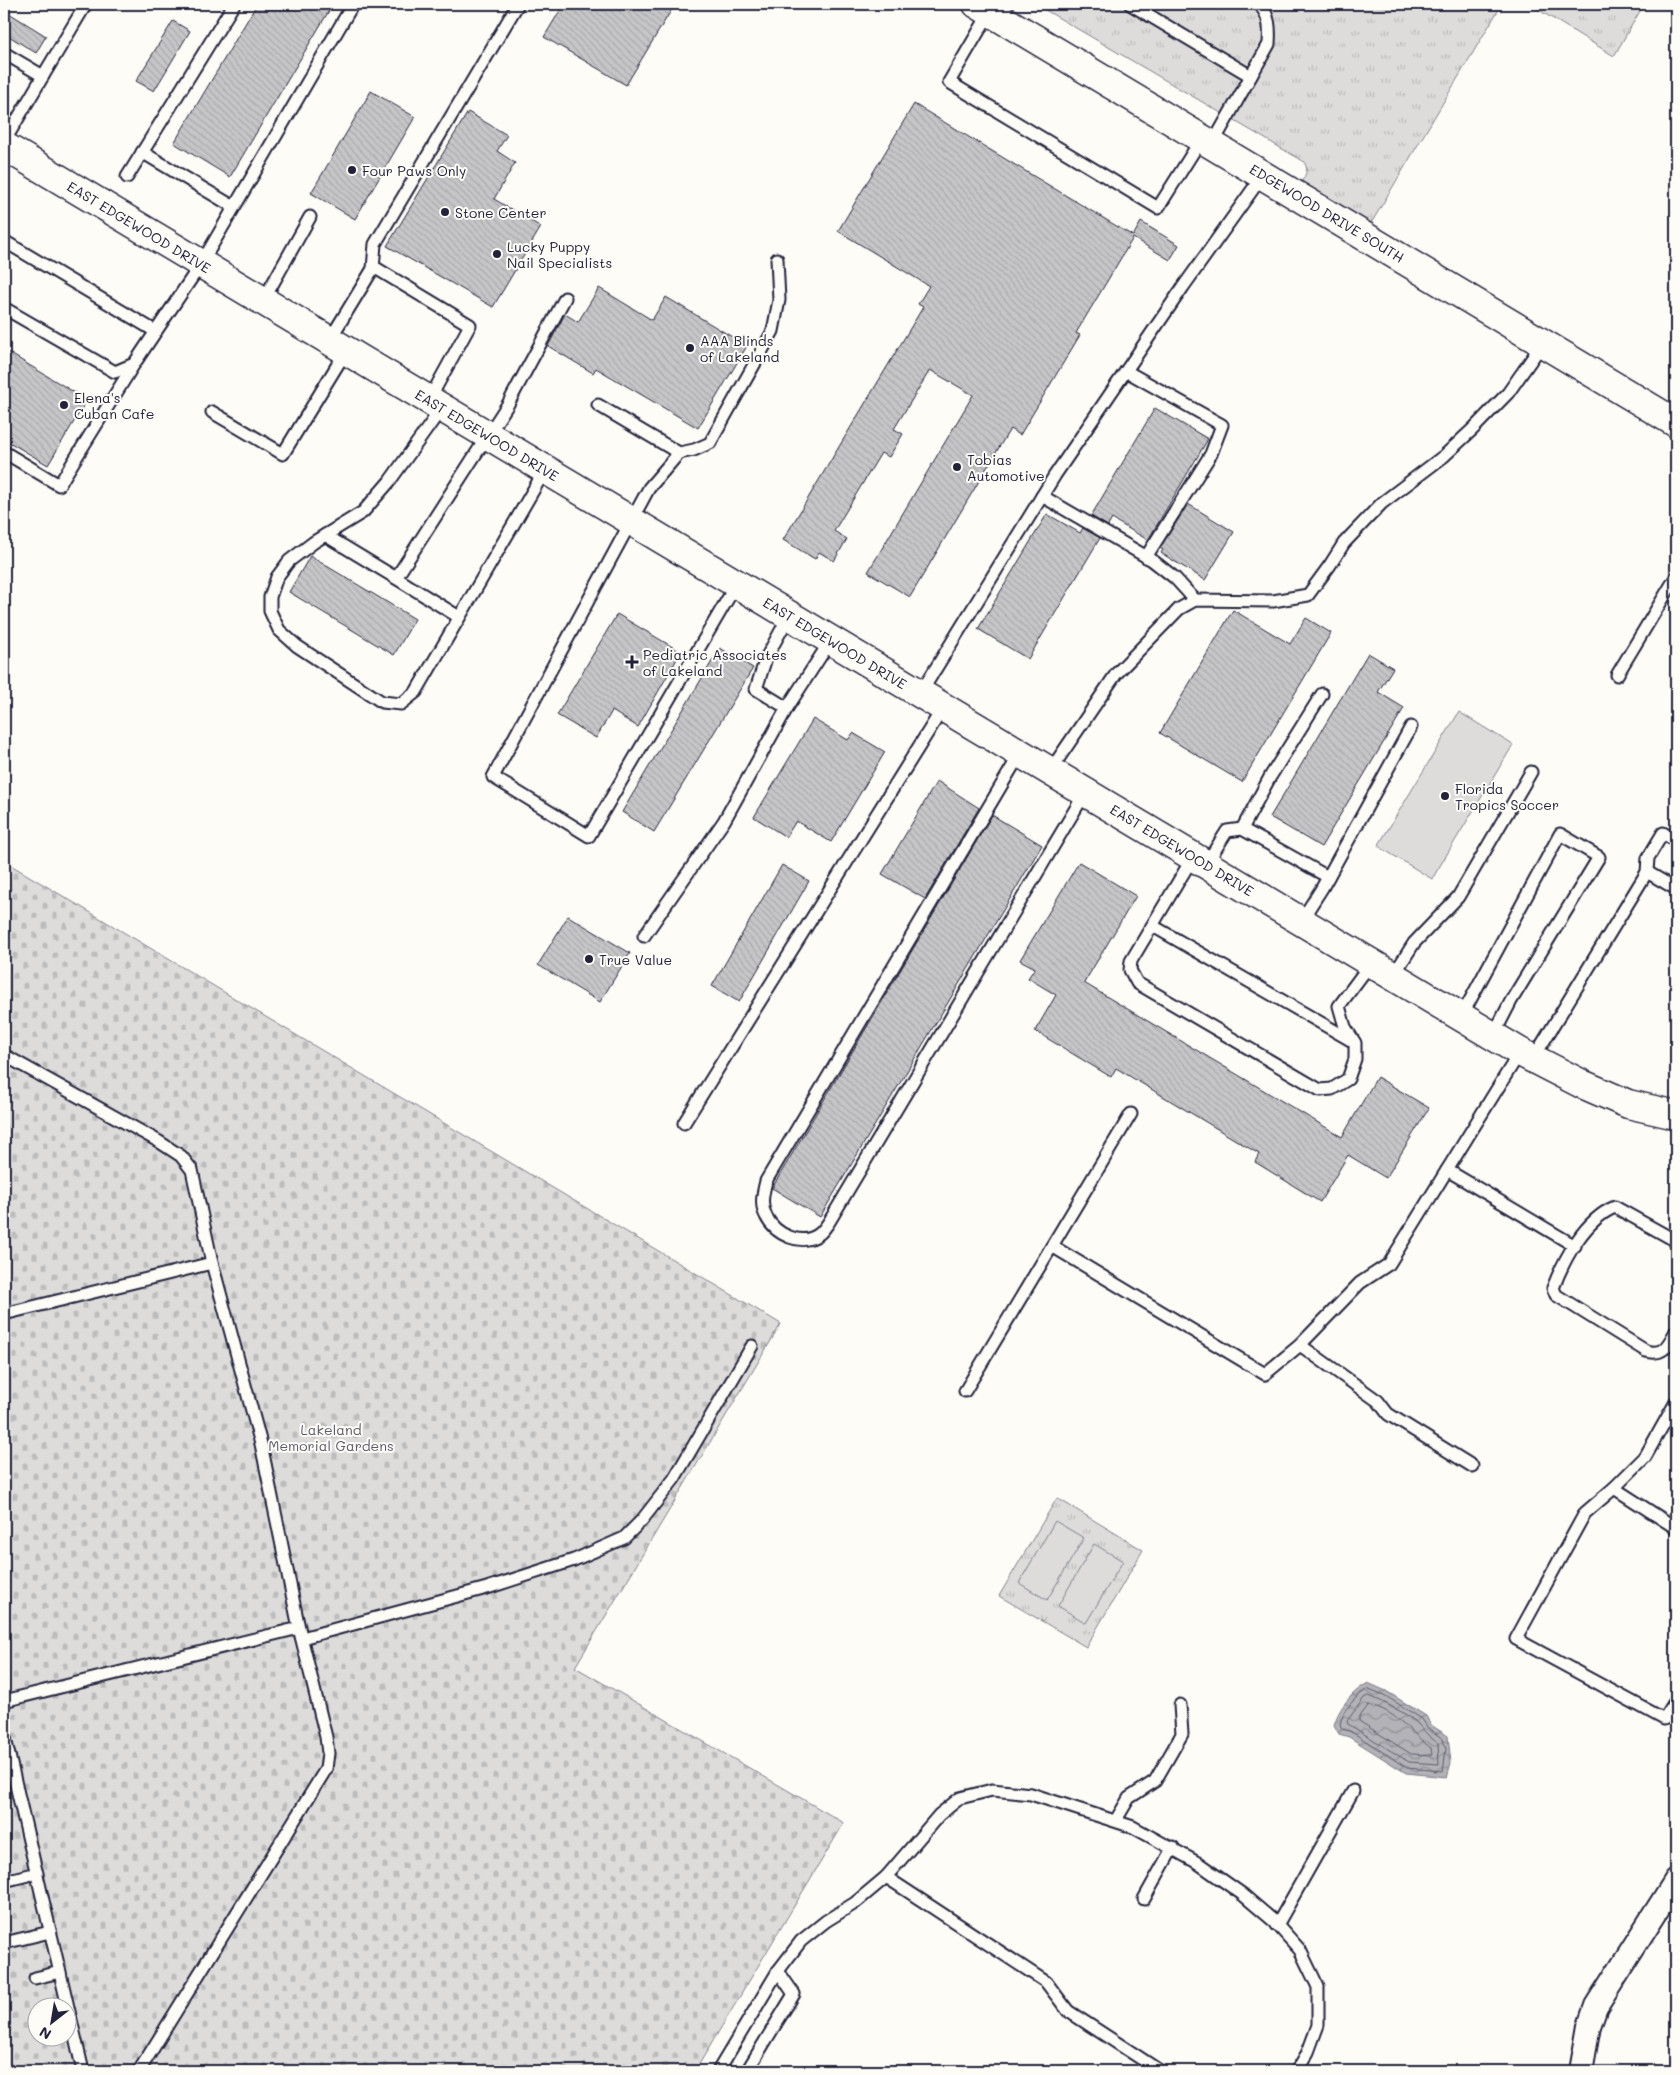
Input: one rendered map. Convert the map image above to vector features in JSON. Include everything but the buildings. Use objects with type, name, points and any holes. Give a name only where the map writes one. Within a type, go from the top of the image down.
[{"type":"main road","name":"EDGEWOOD DRIVE SOUTH","points":[[984,8],[1676,423]]},
{"type":"main road","name":"EAST EDGEWOOD DRIVE","points":[[4,146],[1493,1036],[1582,1084],[1628,1104],[1676,1115]]},
{"type":"street","points":[[1581,2071],[1589,2026],[1596,2006],[1676,1880]]},
{"type":"lane","points":[[4,142],[86,4]]},
{"type":"lane","points":[[128,177],[234,4]]},
{"type":"lane","points":[[4,452],[59,485],[134,364],[201,264],[354,4]]},
{"type":"lane","points":[[212,412],[283,454],[338,346],[373,269],[375,244],[518,4]]},
{"type":"lane","points":[[1130,4],[1251,76]]},
{"type":"lane","points":[[984,8],[949,82],[1158,208],[1251,76],[1269,44],[1270,26],[1264,9],[1259,4]]},
{"type":"lane","points":[[4,53],[43,76]]},
{"type":"lane","points":[[142,152],[234,207]]},
{"type":"lane","points":[[920,694],[1042,496],[1126,371],[1263,175]]},
{"type":"lane","points":[[263,301],[310,217]]},
{"type":"lane","points":[[4,241],[156,331]]},
{"type":"lane","points":[[737,583],[589,836],[493,777],[649,488],[678,453],[694,450],[710,443],[773,331],[779,300],[777,259]]},
{"type":"lane","points":[[373,269],[374,267],[470,325],[435,404],[389,482],[363,512],[325,535],[289,561],[277,577],[270,597],[270,611],[279,630],[297,646],[382,702],[401,704],[416,692],[545,470]]},
{"type":"lane","points":[[396,578],[521,382],[565,298]]},
{"type":"lane","points":[[4,308],[115,372],[134,364]]},
{"type":"lane","points":[[1050,772],[1116,674],[1179,609],[1194,600],[1273,601],[1308,595],[1330,566],[1344,543],[1382,502],[1444,456],[1473,429],[1508,393],[1543,343]]},
{"type":"lane","points":[[1126,371],[1222,425],[1211,454],[1146,557]]},
{"type":"lane","points":[[598,405],[678,453]]},
{"type":"lane","points":[[1042,496],[1146,557],[1175,578],[1194,600]]},
{"type":"lane","points":[[325,535],[459,618]]},
{"type":"lane","points":[[1617,675],[1676,576]]},
{"type":"lane","points":[[787,708],[756,689],[766,658],[789,615]]},
{"type":"lane","points":[[644,936],[724,821],[787,708],[831,640]]},
{"type":"lane","points":[[1242,829],[1270,778],[1322,694]]},
{"type":"lane","points":[[684,1123],[943,708]]},
{"type":"lane","points":[[1301,922],[1411,728]]},
{"type":"lane","points":[[1020,754],[766,1182],[762,1199],[766,1217],[780,1233],[798,1240],[810,1239],[820,1233],[829,1222],[1085,793]]},
{"type":"lane","points":[[1328,877],[1242,829],[1227,831],[1200,861],[1153,926],[1131,961],[1130,970],[1137,982],[1300,1080],[1320,1090],[1332,1089],[1348,1080],[1355,1059],[1355,1043],[1345,1027],[1339,1006],[1414,943],[1458,897],[1531,772]]},
{"type":"lane","points":[[1052,1246],[1265,1374],[1300,1345],[1360,1283],[1388,1264],[1447,1170],[1527,1055],[1647,872],[1648,858],[1663,833],[1676,841]]},
{"type":"lane","points":[[1461,1016],[1560,834],[1599,857],[1511,1001],[1493,1036]]},
{"type":"lane","points":[[1647,872],[1676,889]]},
{"type":"lane","points":[[1153,926],[1355,1043]]},
{"type":"lane","points":[[4,1055],[181,1156],[192,1170],[212,1264],[261,1444],[300,1633],[326,1737],[328,1753],[326,1769],[139,2071]]},
{"type":"lane","points":[[965,1391],[1131,1114]]},
{"type":"lane","points":[[1447,1170],[1575,1246]]},
{"type":"lane","points":[[1676,1241],[1615,1206],[1600,1215],[1575,1246],[1553,1288],[1556,1295],[1646,1351],[1656,1354],[1665,1350],[1676,1331]]},
{"type":"lane","points":[[4,1314],[212,1264]]},
{"type":"lane","points":[[1300,1345],[1378,1401],[1388,1414],[1472,1466]]},
{"type":"lane","points":[[4,1701],[487,1588],[574,1560],[624,1538],[642,1520],[674,1479],[752,1346]]},
{"type":"lane","points":[[1676,1402],[1645,1457],[1614,1488],[1585,1513],[1516,1639],[1664,1719],[1676,1700]]},
{"type":"lane","points":[[1614,1488],[1676,1528]]},
{"type":"lane","points":[[1116,1820],[1129,1798],[1155,1781],[1182,1734],[1180,1705]]},
{"type":"lane","points":[[4,1734],[83,2071]]},
{"type":"lane","points":[[718,2071],[778,1971],[801,1941],[826,1921],[855,1903],[886,1877],[939,1815],[960,1798],[992,1790],[1031,1794],[1133,1826],[1173,1848],[1242,1894],[1277,1925],[1300,1950],[1318,1987],[1318,2025],[1308,2052],[1297,2071]]},
{"type":"lane","points":[[1277,1925],[1353,1791]]},
{"type":"lane","points":[[1144,1899],[1173,1848]]},
{"type":"lane","points":[[4,1880],[37,1874]]},
{"type":"lane","points":[[886,1877],[1046,1982],[1068,2011],[1160,2071]]},
{"type":"lane","points":[[4,1943],[50,1932]]},
{"type":"lane","points":[[747,2071],[794,1994],[778,1971]]},
{"type":"lane","points":[[35,1978],[60,1972]]},
{"type":"green space","points":[[1035,4],[1502,4],[1370,225],[1300,184],[1306,170],[1303,161]]},
{"type":"green space","points":[[1529,4],[1644,4],[1614,56]]},
{"type":"green space","name":"Florida Tropics Soccer","points":[[1459,712],[1513,745],[1432,879],[1378,846]]},
{"type":"green space","name":"Lakeland Memorial Gardens","points":[[4,861],[781,1324],[575,1667],[844,1823],[695,2071],[4,2071]]},
{"type":"green space","points":[[1057,1498],[1143,1550],[1086,1647],[999,1596]]},
{"type":"green space","points":[[1055,1521],[1084,1538],[1047,1600],[1019,1583]]},
{"type":"green space","points":[[1094,1544],[1123,1561],[1086,1623],[1058,1606]]},
{"type":"water","points":[[1368,1683],[1386,1691],[1426,1716],[1431,1725],[1448,1736],[1451,1763],[1447,1777],[1406,1773],[1349,1737],[1339,1734],[1334,1725],[1339,1712],[1357,1690]]},
{"type":"place","name":"Four Paws Only","points":[[352,170]]},
{"type":"place","name":"Stone Center","points":[[445,212]]},
{"type":"place","name":"Lucky Puppy Nail Specialists","points":[[497,254]]},
{"type":"place","name":"AAA Blinds of Lakeland","points":[[690,348]]},
{"type":"place","name":"Elena's Cuban Cafe","points":[[64,405]]},
{"type":"place","name":"Tobias Automotive","points":[[957,467]]},
{"type":"place","name":"Pediatric Associates of Lakeland","points":[[632,662]]},
{"type":"place","name":"Florida Tropics Soccer","points":[[1445,796]]},
{"type":"place","name":"True Value","points":[[589,959]]}]
